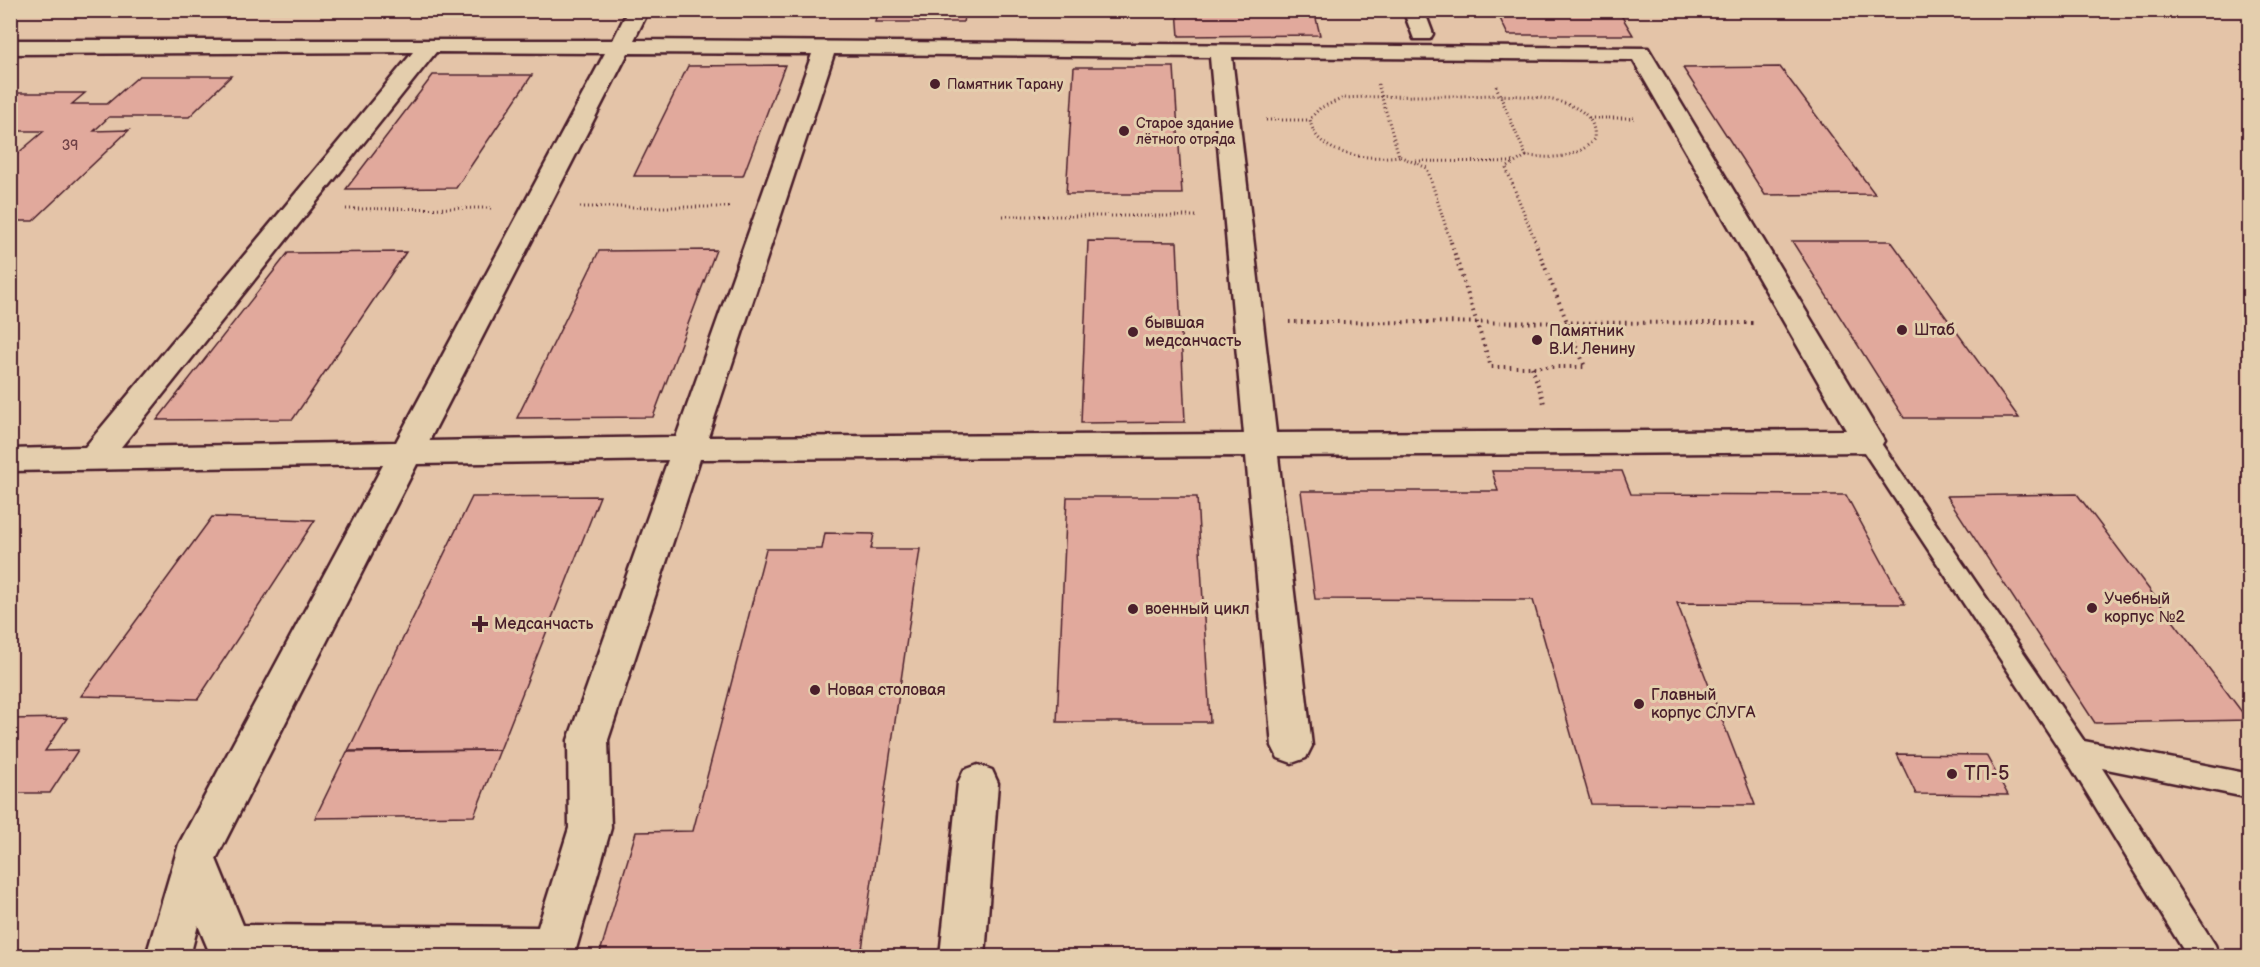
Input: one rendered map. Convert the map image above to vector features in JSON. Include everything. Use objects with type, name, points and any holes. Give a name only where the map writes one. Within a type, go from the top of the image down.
[{"type":"street","points":[[168,957],[194,858],[409,453],[639,10]]},
{"type":"street","points":[[1413,10],[1422,34]]},
{"type":"street","points":[[93,459],[430,45]]},
{"type":"street","points":[[10,48],[430,45],[1640,53],[1868,441]]},
{"type":"street","points":[[194,858],[230,947],[553,953],[590,828],[588,740],[825,48]]},
{"type":"street","points":[[1220,50],[1229,119],[1292,746]]},
{"type":"street","points":[[10,460],[689,448],[1868,441]]},
{"type":"street","points":[[962,957],[978,783]]},
{"type":"lane","points":[[1868,441],[2076,751],[2204,957]]},
{"type":"lane","points":[[2076,751],[2250,786]]},
{"type":"path","points":[[1368,51],[1399,156]]},
{"type":"path","points":[[1482,52],[1526,156]]},
{"type":"path","points":[[1501,95],[1538,97],[1558,101],[1588,118],[1595,128],[1595,138],[1587,147],[1574,154],[1555,157],[1526,156],[1506,168],[1585,367],[1491,367],[1427,168],[1399,156],[1372,159],[1333,150],[1319,141],[1311,131],[1310,120],[1316,111],[1328,103],[1344,99],[1382,97],[1501,95]]},
{"type":"path","points":[[1229,119],[1310,120]]},
{"type":"path","points":[[1412,161],[1516,162]]},
{"type":"path","points":[[1003,216],[1239,216]]},
{"type":"path","points":[[1249,322],[1798,323]]},
{"type":"building","points":[[878,10],[966,10],[963,22],[875,22]]},
{"type":"building","points":[[1177,10],[1314,10],[1320,35],[1179,36]]},
{"type":"building","points":[[1496,10],[1618,10],[1633,35],[1508,35]]},
{"type":"building","points":[[2128,10],[2157,10],[2161,14],[2133,14]]},
{"type":"building","points":[[2179,10],[2230,10],[2232,12],[2183,13]]},
{"type":"building","points":[[785,65],[743,176],[634,176],[688,66]]},
{"type":"building","name":"Старое здание лётного отряда","points":[[1074,67],[1174,67],[1182,194],[1066,194]]},
{"type":"building","points":[[1780,67],[1875,194],[1765,195],[1683,68]]},
{"type":"building","points":[[433,75],[532,75],[456,188],[346,189]]},
{"type":"building","points":[[139,76],[231,76],[189,117],[109,117],[94,131],[129,130],[33,221],[10,221],[10,160],[44,131],[10,131],[10,93],[85,93],[72,104],[107,104]]},
{"type":"building","name":"бывшая медсанчасть","points":[[1088,241],[1177,242],[1185,422],[1081,423]]},
{"type":"building","name":"Штаб","points":[[1792,241],[1891,241],[2019,418],[1904,418]]},
{"type":"building","points":[[716,250],[653,417],[517,418],[599,251]]},
{"type":"building","points":[[406,252],[293,419],[157,420],[288,253]]},
{"type":"building","name":"Главный корпус СЛУГА","points":[[1492,471],[1622,471],[1631,494],[1846,495],[1905,604],[1677,603],[1755,805],[1591,804],[1533,600],[1315,599],[1301,491],[1498,491]]},
{"type":"building","name":"Учебный корпус №2","points":[[2077,494],[2248,720],[2095,723],[1947,496]]},
{"type":"building","name":"Медсанчасть","points":[[600,496],[500,750],[348,751],[472,497]]},
{"type":"building","name":"военный цикл","points":[[1067,497],[1197,497],[1210,722],[1057,722]]},
{"type":"building","points":[[212,517],[315,520],[198,699],[81,696]]},
{"type":"building","name":"Новая столовая","points":[[825,533],[874,534],[871,549],[920,549],[861,956],[599,956],[636,832],[693,831],[766,549],[822,549]]},
{"type":"building","points":[[67,718],[45,751],[78,750],[50,793],[17,793],[10,803],[10,719]]},
{"type":"building","points":[[500,750],[474,816],[315,818],[347,752]]},
{"type":"building","name":"ТП-5","points":[[1897,754],[1986,755],[2008,795],[1916,794]]},
{"type":"place","name":"Памятник Тарану","points":[[935,84]]},
{"type":"place","name":"Старое здание лётного отряда","points":[[1124,131]]},
{"type":"place","name":"Штаб","points":[[1902,330]]},
{"type":"place","name":"бывшая медсанчасть","points":[[1133,332]]},
{"type":"place","name":"Памятник В.И. Ленину","points":[[1537,340]]},
{"type":"place","name":"Учебный корпус №2","points":[[2092,608]]},
{"type":"place","name":"военный цикл","points":[[1133,609]]},
{"type":"place","name":"Медсанчасть","points":[[480,624]]},
{"type":"place","name":"Новая столовая","points":[[815,690]]},
{"type":"place","name":"Главный корпус СЛУГА","points":[[1639,704]]},
{"type":"place","name":"ТП-5","points":[[1952,774]]}]
